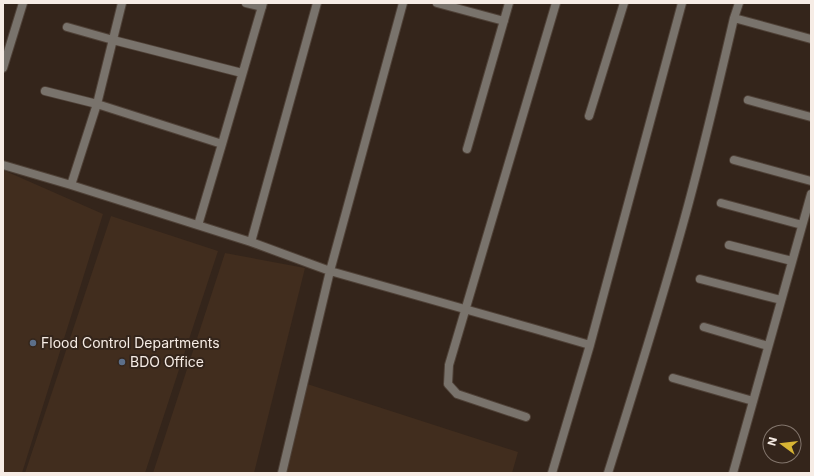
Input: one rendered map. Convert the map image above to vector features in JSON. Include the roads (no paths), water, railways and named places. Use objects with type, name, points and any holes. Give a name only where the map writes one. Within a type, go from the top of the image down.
[{"type":"street","points":[[3,68],[23,3]]},
{"type":"street","points":[[71,185],[97,104],[122,3]]},
{"type":"street","points":[[198,225],[262,5],[246,3]]},
{"type":"street","points":[[251,242],[317,3]]},
{"type":"street","points":[[282,473],[330,272],[402,3]]},
{"type":"street","points":[[437,3],[458,6],[504,21]]},
{"type":"street","points":[[467,149],[509,3]]},
{"type":"street","points":[[526,417],[457,394],[448,384],[449,366],[556,3]]},
{"type":"street","points":[[589,116],[624,3]]},
{"type":"street","points":[[552,473],[590,345],[682,3]]},
{"type":"street","points":[[608,473],[644,360],[683,224],[739,3]]},
{"type":"street","points":[[734,18],[811,39]]},
{"type":"street","points":[[67,27],[242,73]]},
{"type":"street","points":[[45,91],[97,104],[222,144]]},
{"type":"street","points":[[748,100],[811,117]]},
{"type":"street","points":[[734,160],[811,181]]},
{"type":"street","points":[[3,165],[251,242],[330,272],[590,345]]},
{"type":"street","points":[[733,473],[811,194]]},
{"type":"street","points":[[721,203],[802,225]]},
{"type":"street","points":[[729,245],[792,261]]},
{"type":"street","points":[[700,279],[781,300]]},
{"type":"street","points":[[704,327],[768,346]]},
{"type":"street","points":[[673,378],[753,401]]},
{"type":"place","name":"Flood Control Departments","points":[[33,343]]},
{"type":"place","name":"BDO Office","points":[[122,362]]}]
